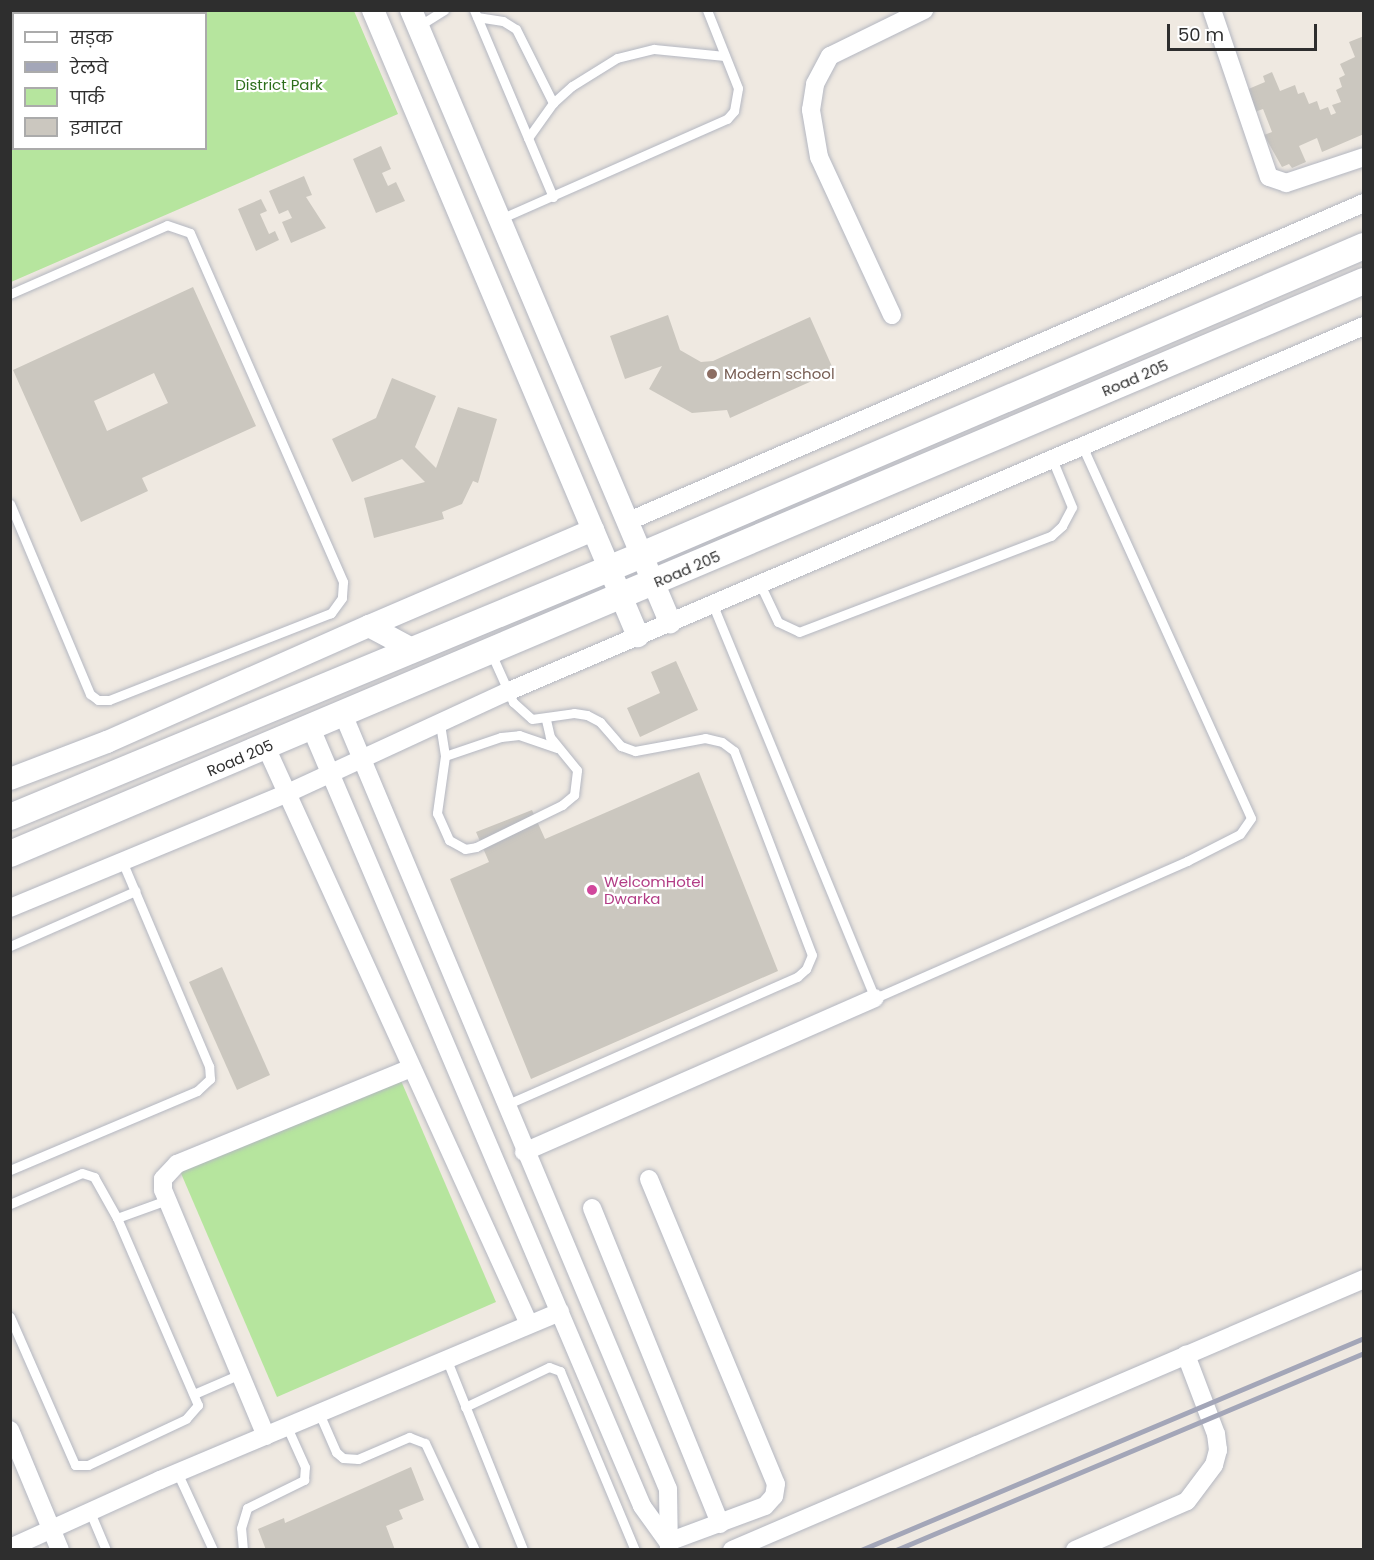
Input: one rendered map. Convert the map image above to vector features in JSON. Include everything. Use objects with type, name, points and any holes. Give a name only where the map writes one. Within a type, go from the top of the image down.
[{"type":"main road","name":"Road 205","points":[[10,817],[609,566],[644,554],[1364,246]]},
{"type":"main road","name":"Road 205","points":[[10,854],[621,595],[655,583],[1364,281]]},
{"type":"street","points":[[373,10],[638,636]]},
{"type":"street","points":[[892,315],[819,157],[811,110],[815,84],[830,56],[924,10]]},
{"type":"street","points":[[1212,10],[1269,177],[1286,183],[1364,157]]},
{"type":"street","points":[[414,19],[644,554],[670,622]]},
{"type":"street","points":[[629,521],[1364,203]]},
{"type":"street","points":[[10,908],[288,793],[507,692],[712,603],[1364,326]]},
{"type":"street","points":[[10,779],[107,742],[593,530]]},
{"type":"street","points":[[369,626],[412,649]]},
{"type":"street","points":[[343,714],[524,1152],[668,1489],[668,1546]]},
{"type":"street","points":[[311,728],[642,1506],[668,1546]]},
{"type":"street","points":[[266,747],[409,1069],[528,1324]]},
{"type":"street","points":[[524,1152],[875,998]]},
{"type":"street","points":[[266,1436],[167,1200],[163,1179],[177,1164],[409,1069]]},
{"type":"street","points":[[649,1179],[776,1484],[774,1496],[765,1506],[668,1546]]},
{"type":"street","points":[[592,1208],[720,1524]]},
{"type":"street","points":[[732,1550],[1364,1279]]},
{"type":"street","points":[[10,1548],[177,1472],[560,1312]]},
{"type":"street","points":[[1077,1549],[1187,1501],[1214,1465],[1218,1450],[1216,1434],[1186,1355]]},
{"type":"street","points":[[10,1430],[60,1550]]},
{"type":"lane","points":[[414,19],[444,10]]},
{"type":"lane","points":[[500,219],[727,119],[734,111],[738,88],[707,10]]},
{"type":"lane","points":[[475,14],[503,21],[516,29],[553,104]]},
{"type":"lane","points":[[475,14],[553,197]]},
{"type":"lane","points":[[528,138],[553,104],[595,69],[636,51],[679,50],[725,56]]},
{"type":"lane","points":[[10,294],[167,225],[190,233],[196,240],[343,582],[342,598],[331,613],[109,700],[98,700],[90,694],[10,504]]},
{"type":"lane","points":[[712,603],[875,998],[1187,861],[1240,834],[1251,818],[1082,446]]},
{"type":"lane","points":[[760,584],[778,622],[799,632],[1051,536],[1062,526],[1071,507],[1052,459]]},
{"type":"lane","points":[[491,651],[507,692],[521,712],[532,719],[546,720],[574,713],[588,715],[600,722],[621,746],[635,751],[705,738],[722,742],[734,751],[745,770],[812,955],[806,969],[797,977],[505,1106]]},
{"type":"lane","points":[[440,724],[445,756],[437,813],[449,840],[465,849],[476,847],[568,802],[577,787],[577,771],[550,736],[546,720]]},
{"type":"lane","points":[[445,756],[501,737],[519,735],[562,750]]},
{"type":"lane","points":[[11,1170],[197,1090],[210,1079],[209,1066],[122,861]]},
{"type":"lane","points":[[10,946],[135,891]]},
{"type":"lane","points":[[10,1204],[88,1173],[101,1186],[198,1405],[186,1419],[88,1465],[75,1465],[10,1317]]},
{"type":"lane","points":[[117,1218],[167,1200]]},
{"type":"lane","points":[[446,1358],[523,1550]]},
{"type":"lane","points":[[465,1407],[549,1367],[560,1371],[635,1550]]},
{"type":"lane","points":[[194,1394],[240,1374]]},
{"type":"lane","points":[[319,1413],[336,1452],[343,1458],[358,1459],[409,1437],[424,1443],[475,1550]]},
{"type":"lane","points":[[243,1550],[241,1528],[247,1508],[304,1480],[305,1467],[287,1427]]},
{"type":"lane","points":[[177,1472],[213,1550]]},
{"type":"lane","points":[[90,1512],[106,1550]]},
{"type":"green space","name":"District Park","points":[[11,10],[354,11],[398,114],[11,282]]},
{"type":"green space","points":[[399,1076],[496,1302],[277,1397],[180,1171]]},
{"type":"building","points":[[1364,36],[1364,134],[1322,152],[1317,138],[1299,146],[1306,162],[1292,168],[1289,164],[1282,167],[1264,135],[1272,132],[1263,109],[1252,113],[1246,90],[1265,82],[1263,76],[1272,72],[1280,91],[1295,85],[1298,94],[1304,92],[1309,104],[1317,101],[1320,110],[1328,107],[1331,115],[1336,113],[1332,105],[1341,102],[1336,90],[1342,87],[1339,78],[1345,75],[1340,64],[1355,57],[1349,42]]},
{"type":"building","points":[[381,146],[391,169],[382,173],[388,186],[396,182],[405,201],[376,213],[353,159]]},
{"type":"building","points":[[304,176],[312,195],[306,197],[326,228],[291,243],[282,222],[292,218],[288,210],[279,214],[269,191]]},
{"type":"building","points":[[261,199],[267,211],[260,214],[269,234],[275,231],[279,240],[256,251],[238,209]]},
{"type":"building","points":[[193,287],[256,426],[142,478],[148,491],[81,522],[13,370]],"holes":[[[154,373],[168,403],[107,431],[94,401]]]},
{"type":"building","points":[[668,315],[680,350],[701,362],[713,361],[810,317],[834,371],[730,418],[727,410],[692,413],[649,389],[662,366],[625,379],[610,336]]},
{"type":"building","points":[[392,378],[436,396],[415,447],[436,468],[458,407],[497,419],[478,483],[473,481],[462,504],[442,512],[444,519],[374,538],[364,498],[425,482],[402,459],[352,482],[332,439],[376,418]]},
{"type":"building","points":[[676,661],[698,710],[640,737],[627,708],[660,693],[651,672]]},
{"type":"building","points":[[699,772],[778,971],[531,1079],[450,879],[489,862],[476,832],[532,810],[545,839]]},
{"type":"building","points":[[222,967],[270,1075],[237,1090],[189,982]]},
{"type":"building","points":[[411,1467],[424,1500],[399,1510],[403,1519],[386,1526],[395,1550],[266,1550],[258,1529],[284,1518],[285,1523]]},
{"type":"railway","points":[[861,1550],[1364,1338]]},
{"type":"railway","points":[[896,1550],[1364,1353]]},
{"type":"place","name":"Modern school","points":[[712,374]]},
{"type":"place","name":"WelcomHotel Dwarka","points":[[592,890]]}]
